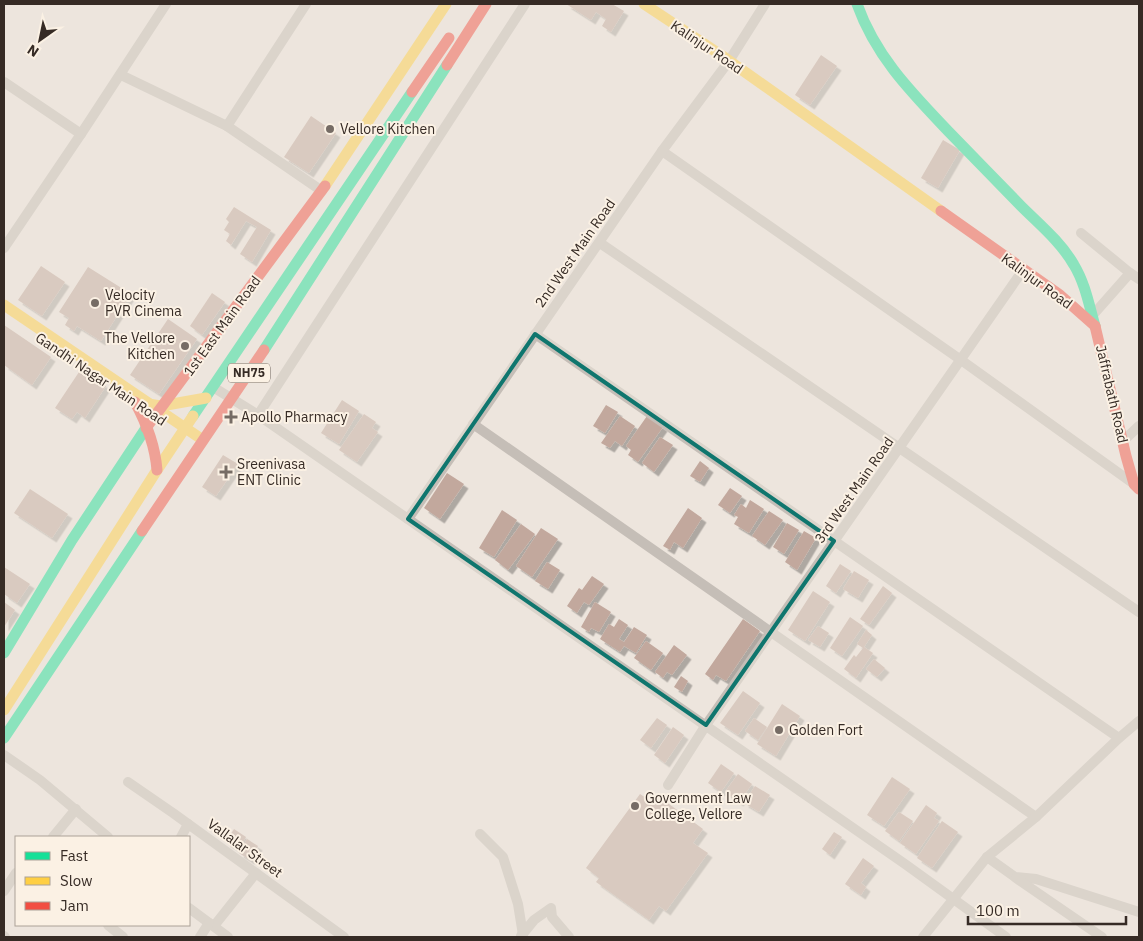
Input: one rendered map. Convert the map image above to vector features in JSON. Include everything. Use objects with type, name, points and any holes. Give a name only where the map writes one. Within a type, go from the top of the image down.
[{"type":"main road","name":"1st East Main Road","points":[[4,650],[72,540],[148,426],[156,409],[195,364],[322,191],[446,4]]},
{"type":"main road","name":"NH75","points":[[4,738],[232,399],[486,4]]},
{"type":"main road","name":"Kalinjur Road","points":[[644,4],[729,61],[1094,321]]},
{"type":"main road","name":"Kalinjur Road","points":[[857,4],[860,16],[876,48],[905,83],[1054,239],[1074,264],[1084,285],[1094,321]]},
{"type":"main road","name":"NH75","points":[[4,710],[156,470],[456,28]]},
{"type":"main road","name":"Gandhi Nagar Main Road","points":[[4,305],[156,409],[201,443]]},
{"type":"main road","name":"Gandhi Nagar Main Road","points":[[4,312],[135,402]]},
{"type":"main road","name":"Jaffrabath Road","points":[[1094,321],[1123,441],[1137,486]]},
{"type":"main road","points":[[135,402],[156,409],[206,398]]},
{"type":"main road","points":[[135,402],[148,426],[156,458],[156,470]]},
{"type":"street","points":[[4,248],[121,75],[166,4]]},
{"type":"street","points":[[227,126],[306,4]]},
{"type":"street","points":[[258,415],[525,4]]},
{"type":"street","name":"2nd West Main Road","points":[[408,519],[662,151],[729,61],[765,4]]},
{"type":"street","points":[[121,75],[227,126],[322,191]]},
{"type":"street","points":[[4,82],[81,134]]},
{"type":"street","points":[[662,151],[961,360],[1137,486]]},
{"type":"street","points":[[1081,233],[1139,279]]},
{"type":"street","points":[[600,243],[1139,612]]},
{"type":"street","name":"3rd West Main Road","points":[[668,785],[706,725],[1023,270]]},
{"type":"street","points":[[1094,321],[1130,273]]},
{"type":"street","points":[[535,334],[1119,738]]},
{"type":"street","points":[[213,387],[258,415],[706,725],[1006,937]]},
{"type":"street","points":[[473,424],[1036,817]]},
{"type":"street","points":[[1123,441],[1139,426]]},
{"type":"street","points":[[923,937],[987,857],[1036,817],[1139,721]]},
{"type":"street","points":[[4,755],[40,780],[107,836]]},
{"type":"street","name":"Vallalar Street","points":[[128,782],[344,937]]},
{"type":"street","points":[[53,836],[76,809]]},
{"type":"street","points":[[182,836],[188,824]]},
{"type":"street","points":[[480,834],[503,857],[518,904],[522,936]]},
{"type":"street","points":[[987,857],[1102,937]]},
{"type":"street","points":[[200,937],[256,873]]},
{"type":"street","points":[[4,891],[15,874]]},
{"type":"street","points":[[1015,877],[1036,879],[1139,912]]},
{"type":"street","points":[[522,936],[534,920],[551,908],[552,917],[569,937]]},
{"type":"street","points":[[190,909],[228,937]]},
{"type":"street","points":[[109,926],[123,937]]},
{"type":"highlighted area","points":[[535,334],[834,541],[706,725],[408,519]]},
{"type":"building","points":[[566,4],[612,4],[624,11],[611,32],[602,26],[606,19],[596,12],[591,20]]},
{"type":"building","points":[[821,55],[837,66],[810,105],[795,95]]},
{"type":"building","points":[[311,116],[336,133],[309,173],[284,157]]},
{"type":"building","points":[[943,140],[960,150],[938,188],[921,178]]},
{"type":"building","points":[[234,207],[271,230],[252,262],[240,254],[257,227],[246,221],[231,245],[226,241],[230,234],[224,230],[229,222],[226,219]]},
{"type":"building","points":[[41,266],[65,282],[42,316],[18,300]]},
{"type":"building","name":"Velocity PVR Cinema","points":[[88,267],[131,294],[101,341],[77,326],[74,331],[65,325],[69,318],[59,312]]},
{"type":"building","points":[[212,293],[225,302],[202,335],[190,326]]},
{"type":"building","points":[[168,319],[197,339],[159,394],[130,375]]},
{"type":"building","points":[[4,325],[51,357],[32,385],[4,365]]},
{"type":"building","points":[[79,372],[91,381],[94,377],[106,386],[85,418],[77,412],[72,419],[55,408]]},
{"type":"building","points":[[342,400],[359,411],[339,444],[321,433]]},
{"type":"building","points":[[606,405],[618,412],[605,433],[593,426]]},
{"type":"building","points":[[364,414],[376,422],[372,428],[378,432],[357,462],[339,450]]},
{"type":"building","points":[[620,416],[635,426],[622,446],[615,441],[610,448],[601,443]]},
{"type":"building","points":[[647,416],[663,427],[638,462],[628,455],[631,450],[626,446]]},
{"type":"building","points":[[660,437],[673,445],[654,472],[642,463]]},
{"type":"building","points":[[223,455],[238,464],[216,496],[202,487]]},
{"type":"building","points":[[700,461],[709,468],[700,482],[690,476]]},
{"type":"building","points":[[447,473],[464,484],[440,519],[424,508]]},
{"type":"building","points":[[730,488],[742,496],[730,513],[718,505]]},
{"type":"building","points":[[30,489],[68,514],[52,538],[14,513]]},
{"type":"building","points":[[750,500],[764,509],[749,533],[734,524],[738,517],[734,515],[741,504],[746,508]]},
{"type":"building","points":[[688,508],[702,518],[683,548],[674,542],[670,550],[663,546]]},
{"type":"building","points":[[502,510],[517,520],[494,557],[479,548]]},
{"type":"building","points":[[769,511],[783,520],[765,545],[752,536]]},
{"type":"building","points":[[787,523],[799,530],[784,554],[773,547]]},
{"type":"building","points":[[521,524],[535,534],[508,570],[495,560]]},
{"type":"building","points":[[541,528],[558,539],[532,577],[516,566]]},
{"type":"building","points":[[804,531],[816,538],[797,570],[785,562]]},
{"type":"building","points":[[547,562],[560,570],[548,589],[535,581]]},
{"type":"building","points":[[840,564],[851,571],[836,593],[826,586]]},
{"type":"building","points":[[4,567],[30,584],[17,603],[4,594]]},
{"type":"building","points":[[854,571],[869,580],[858,598],[843,589]]},
{"type":"building","points":[[592,576],[604,584],[589,605],[584,602],[577,613],[567,606],[579,588],[582,590]]},
{"type":"building","points":[[883,586],[892,593],[869,625],[860,619]]},
{"type":"building","points":[[813,591],[830,602],[805,641],[788,630]]},
{"type":"building","points":[[4,602],[15,610],[4,627]]},
{"type":"building","points":[[595,602],[611,612],[599,632],[591,628],[589,632],[581,627]]},
{"type":"building","points":[[850,617],[863,626],[842,656],[830,648]]},
{"type":"building","points":[[619,619],[628,625],[619,639],[624,642],[634,627],[647,635],[636,653],[624,646],[620,652],[600,639],[609,624],[614,627]]},
{"type":"building","points":[[743,619],[760,631],[726,681],[716,675],[713,680],[705,674]]},
{"type":"building","points":[[818,626],[829,633],[820,647],[808,640]]},
{"type":"building","points":[[866,630],[872,635],[864,647],[873,653],[856,678],[844,669],[854,655],[856,657],[863,648],[857,644]]},
{"type":"building","points":[[646,641],[663,653],[651,670],[634,658]]},
{"type":"building","points":[[674,645],[687,655],[672,675],[667,672],[663,678],[655,672]]},
{"type":"building","points":[[874,659],[885,668],[877,677],[866,669]]},
{"type":"building","points":[[681,676],[688,681],[682,692],[674,687]]},
{"type":"building","points":[[743,691],[760,703],[738,735],[720,723]]},
{"type":"building","name":"Golden Fort","points":[[782,704],[800,716],[776,756],[757,744]]},
{"type":"building","points":[[657,718],[667,725],[651,748],[640,740]]},
{"type":"building","points":[[754,718],[767,727],[758,740],[745,731]]},
{"type":"building","points":[[673,727],[684,735],[665,763],[654,755]]},
{"type":"building","points":[[721,764],[734,773],[721,792],[708,783]]},
{"type":"building","points":[[738,774],[752,784],[739,802],[725,792]]},
{"type":"building","points":[[892,777],[910,789],[884,826],[867,815]]},
{"type":"building","points":[[755,786],[770,795],[759,812],[744,803]]},
{"type":"building","points":[[654,793],[703,829],[693,843],[708,853],[666,911],[659,906],[649,920],[596,882],[599,878],[586,868],[640,794],[649,800]]},
{"type":"building","points":[[926,805],[937,813],[934,818],[939,821],[916,854],[900,843]]},
{"type":"building","points":[[899,812],[913,821],[899,841],[885,831]]},
{"type":"building","points":[[942,821],[958,832],[932,868],[917,858]]},
{"type":"building","points":[[234,829],[246,837],[238,850],[226,842]]},
{"type":"building","points":[[834,832],[842,837],[830,855],[822,849]]},
{"type":"building","points":[[247,839],[258,846],[250,860],[239,853]]},
{"type":"building","points":[[863,858],[874,866],[861,883],[866,887],[861,895],[845,884]]},
{"type":"traffic: fast","points":[[857,4],[874,41],[908,88],[1069,257],[1081,279],[1095,326]]},
{"type":"traffic: fast","points":[[264,350],[447,65]]},
{"type":"traffic: fast","points":[[193,416],[412,92]]},
{"type":"traffic: fast","points":[[4,653],[72,540],[146,428]]},
{"type":"traffic: fast","points":[[4,738],[142,531]]},
{"type":"traffic: slow","points":[[325,186],[446,4]]},
{"type":"traffic: slow","points":[[644,4],[721,55],[941,211]]},
{"type":"traffic: slow","points":[[4,305],[203,440]]},
{"type":"traffic: slow","points":[[135,402],[161,406],[206,398]]},
{"type":"traffic: slow","points":[[4,710],[193,416]]},
{"type":"traffic: jam","points":[[447,65],[486,4]]},
{"type":"traffic: jam","points":[[412,92],[449,38]]},
{"type":"traffic: jam","points":[[146,428],[325,186]]},
{"type":"traffic: jam","points":[[941,211],[1060,295],[1095,326]]},
{"type":"traffic: jam","points":[[1095,326],[1126,456],[1134,484],[1139,489]]},
{"type":"traffic: jam","points":[[142,531],[264,350]]},
{"type":"traffic: jam","points":[[135,402],[150,435],[157,470]]},
{"type":"place","name":"Vellore Kitchen","points":[[330,129]]},
{"type":"place","name":"Velocity PVR Cinema","points":[[95,303]]},
{"type":"place","name":"The Vellore Kitchen","points":[[185,346]]},
{"type":"place","name":"Apollo Pharmacy","points":[[231,417]]},
{"type":"place","name":"Sreenivasa ENT Clinic","points":[[226,472]]},
{"type":"place","name":"Golden Fort","points":[[779,730]]},
{"type":"place","name":"Government Law College, Vellore","points":[[635,806]]}]
